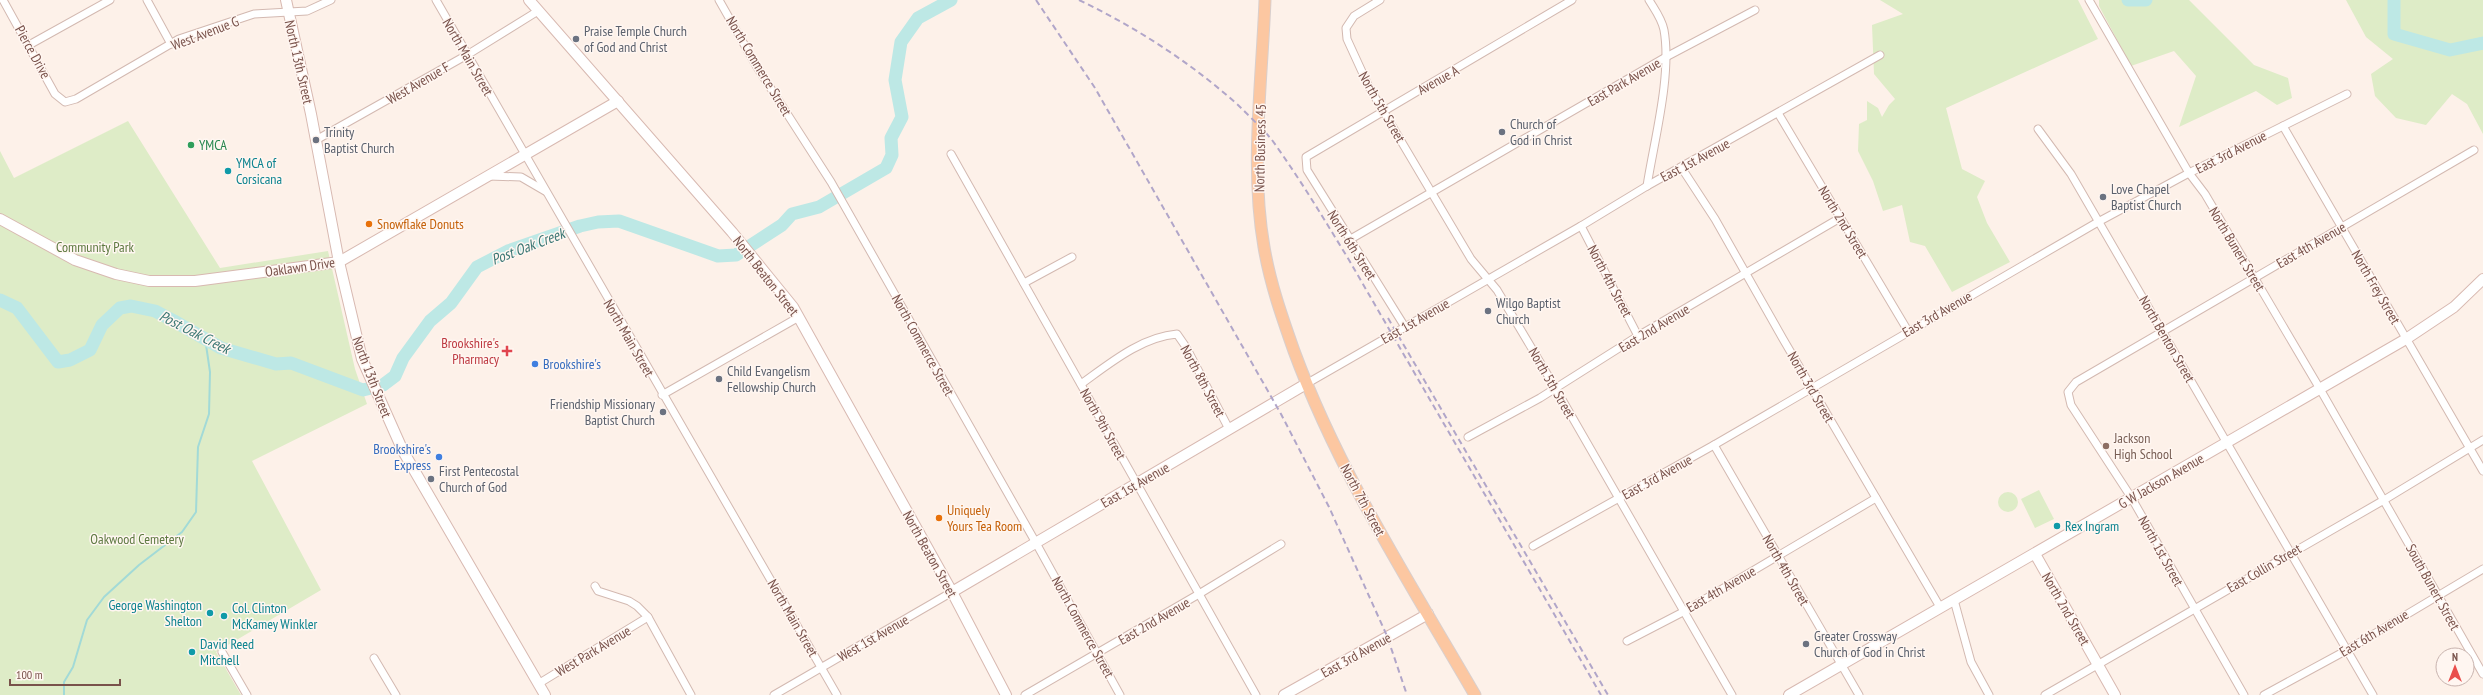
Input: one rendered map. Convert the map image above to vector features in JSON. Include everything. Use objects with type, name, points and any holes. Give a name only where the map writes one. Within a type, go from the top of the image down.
[{"type":"main road","name":"North Business 45","points":[[1266,0],[1259,205],[1264,246],[1274,294]]},
{"type":"main road","name":"North 7th Street","points":[[1274,294],[1306,384],[1362,500],[1475,695]]},
{"type":"street","name":"Pierce Drive","points":[[3,0],[56,94],[65,102]]},
{"type":"street","points":[[29,45],[110,0]]},
{"type":"street","points":[[147,0],[171,44]]},
{"type":"street","name":"North 13th Street","points":[[286,0],[316,140],[339,262],[362,359],[403,451],[545,695]]},
{"type":"street","name":"West Avenue G","points":[[65,102],[76,99],[171,44],[197,32],[254,14],[307,11],[331,0]]},
{"type":"street","name":"North Main Street","points":[[436,0],[662,395],[837,695]]},
{"type":"street","name":"North Beaton Street","points":[[529,0],[732,232],[769,276],[799,317],[952,592],[1006,695]]},
{"type":"street","name":"North Commerce Street","points":[[719,0],[757,67],[831,182],[852,218],[1036,542],[1120,695]]},
{"type":"street","name":"North 5th Street","points":[[1380,0],[1354,16],[1346,31],[1351,51],[1383,110],[1433,192],[1471,259],[1497,290],[1556,389],[1732,695]]},
{"type":"street","name":"Avenue A","points":[[1305,160],[1313,152],[1383,110],[1480,56],[1572,0]]},
{"type":"street","points":[[1647,186],[1666,58],[1664,30],[1649,0]]},
{"type":"street","name":"North Bunert Street","points":[[2089,0],[2188,173],[2205,194],[2320,388],[2384,500]]},
{"type":"street","name":"East Park Avenue","points":[[1349,240],[1666,58],[1755,10]]},
{"type":"street","name":"West Avenue F","points":[[316,140],[467,55],[538,11]]},
{"type":"street","name":"East 1st Avenue","points":[[952,592],[1306,384],[1581,226],[1647,186],[1880,55]]},
{"type":"street","name":"East 3rd Avenue","points":[[1533,546],[1577,524],[1618,498],[1714,445],[1908,330],[2098,222],[2188,173],[2347,94]]},
{"type":"street","name":"Oaklawn Drive","points":[[0,219],[75,260],[116,274],[149,281],[196,281],[339,262],[618,101]]},
{"type":"street","name":"North 2nd Street","points":[[1778,113],[1908,330]]},
{"type":"street","name":"North Frey Street","points":[[2283,126],[2483,471]]},
{"type":"street","name":"North Benton Street","points":[[2038,129],[2071,174],[2228,442],[2373,695]]},
{"type":"street","name":"East 4th Avenue","points":[[2068,392],[2076,382],[2474,150]]},
{"type":"street","name":"North 9th Street","points":[[951,154],[1256,695]]},
{"type":"street","name":"North 6th Street","points":[[1305,160],[1307,170],[1349,240],[1405,327]]},
{"type":"street","name":"North 3rd Street","points":[[1681,167],[1716,219],[1811,388],[1940,607]]},
{"type":"street","points":[[487,176],[504,175],[522,178],[545,191]]},
{"type":"street","name":"East 2nd Avenue","points":[[1468,437],[1556,389],[1638,336],[1840,218]]},
{"type":"street","name":"North 4th Street","points":[[1581,226],[1638,336]]},
{"type":"street","points":[[1024,284],[1072,257]]},
{"type":"street","name":"G W Jackson Avenue","points":[[1788,695],[2406,339],[2454,307],[2483,278]]},
{"type":"street","points":[[662,395],[799,317]]},
{"type":"street","name":"North 8th Street","points":[[1081,384],[1120,356],[1162,335],[1177,334],[1229,429]]},
{"type":"street","name":"North 1st Street","points":[[2068,392],[2071,405],[2131,497],[2244,695]]},
{"type":"street","name":"East Collin Street","points":[[2045,695],[2384,500],[2483,440]]},
{"type":"street","name":"North 4th Street","points":[[1714,445],[1859,695]]},
{"type":"street","name":"East 4th Avenue","points":[[1627,641],[1683,612],[1876,498]]},
{"type":"street","name":"South Bunert Street","points":[[2384,500],[2437,596],[2483,674]]},
{"type":"street","name":"East 2nd Avenue","points":[[1025,695],[1098,654],[1281,544]]},
{"type":"street","name":"North 2nd Street","points":[[2035,554],[2115,695]]},
{"type":"street","name":"East 6th Avenue","points":[[2264,695],[2347,650],[2483,569]]},
{"type":"street","points":[[596,586],[598,591],[637,606],[648,618],[691,695]]},
{"type":"street","name":"West 1st Avenue","points":[[774,695],[952,592]]},
{"type":"street","points":[[1954,600],[1971,662],[1989,695]]},
{"type":"street","name":"East 3rd Avenue","points":[[1284,695],[1428,614]]},
{"type":"street","name":"West Park Avenue","points":[[538,684],[648,618]]},
{"type":"street","points":[[222,652],[247,695]]},
{"type":"street","points":[[374,658],[396,695]]},
{"type":"green space","points":[[1880,0],[2078,0],[2098,39],[1946,108],[1962,169],[1985,181],[1977,197],[1987,223],[2010,262],[1952,292],[1925,246],[1910,242],[1902,205],[1883,211],[1873,181],[1858,151],[1859,124],[1867,120],[1867,101],[1878,108],[1882,117],[1889,105],[1895,99],[1874,74],[1872,25],[1903,14]]},
{"type":"green space","points":[[2099,0],[2189,0],[2254,65],[2288,78],[2292,98],[2277,105],[2256,91],[2179,127],[2196,76],[2174,51],[2131,66],[2099,6]]},
{"type":"green space","points":[[2346,0],[2483,0],[2483,134],[2467,104],[2452,94],[2426,125],[2396,118],[2375,96],[2371,74],[2393,59],[2366,37]]},
{"type":"green space","points":[[128,121],[220,268],[328,251],[355,369],[367,404],[252,461],[321,590],[216,652],[241,695],[0,695],[0,151],[14,178]]},
{"type":"green space","points":[[2039,490],[2054,519],[2035,528],[2021,499]]},
{"type":"green space","points":[[2008,492],[2015,495],[2018,502],[2015,509],[2008,512],[2001,509],[1998,502],[2001,495]]},
{"type":"waterway","name":"Post Oak Creek","points":[[0,300],[17,308],[58,362],[70,360],[90,350],[102,325],[120,308],[131,306],[155,311],[221,348],[276,364],[291,363],[363,390],[383,385],[395,376],[403,358],[430,321],[451,303],[477,267],[508,251],[580,226],[598,222],[619,221],[718,256],[736,255],[782,225],[792,214],[819,207],[886,168],[892,155],[891,138],[902,117],[895,80],[901,42],[918,18],[951,0]]},
{"type":"waterway","name":"Post Oak Creek","points":[[2128,0],[2146,0]]},
{"type":"waterway","name":"Post Oak Creek","points":[[2394,0],[2394,34],[2450,50],[2483,43]]},
{"type":"waterway","points":[[64,695],[64,682],[73,667],[87,620],[104,597],[139,565],[182,532],[196,512],[198,447],[209,414],[210,372],[205,338]]},
{"type":"railway","points":[[1036,0],[1095,88],[1281,414],[1329,507],[1387,636],[1407,695]]},
{"type":"railway","points":[[1079,0],[1122,22],[1182,60],[1220,89],[1272,140],[1302,184],[1349,260],[1601,695]]},
{"type":"railway","points":[[1388,318],[1608,695]]},
{"type":"place","name":"Praise Temple Church of God and Christ","points":[[576,39]]},
{"type":"place","name":"Church of God in Christ","points":[[1502,132]]},
{"type":"place","name":"Trinity Baptist Church","points":[[316,140]]},
{"type":"place","name":"YMCA","points":[[191,145]]},
{"type":"place","name":"YMCA of Corsicana","points":[[228,171]]},
{"type":"place","name":"Love Chapel Baptist Church","points":[[2103,197]]},
{"type":"place","name":"Snowflake Donuts","points":[[369,224]]},
{"type":"place","name":"Wilgo Baptist Church","points":[[1488,311]]},
{"type":"place","name":"Brookshire's Pharmacy","points":[[507,351]]},
{"type":"place","name":"Brookshire's","points":[[535,364]]},
{"type":"place","name":"Child Evangelism Fellowship Church","points":[[719,379]]},
{"type":"place","name":"Friendship Missionary Baptist Church","points":[[663,412]]},
{"type":"place","name":"Jackson High School","points":[[2106,446]]},
{"type":"place","name":"Brookshire's Express","points":[[439,457]]},
{"type":"place","name":"First Pentecostal Church of God","points":[[431,479]]},
{"type":"place","name":"Uniquely Yours Tea Room","points":[[939,518]]},
{"type":"place","name":"Rex Ingram","points":[[2057,526]]},
{"type":"place","name":"George Washington Shelton","points":[[210,613]]},
{"type":"place","name":"Col. Clinton McKamey Winkler","points":[[224,616]]},
{"type":"place","name":"Greater Crossway Church of God in Christ","points":[[1806,644]]},
{"type":"place","name":"David Reed Mitchell","points":[[192,652]]},
{"type":"park label","name":"Community Park","points":[[95,247]]},
{"type":"park label","name":"Oakwood Cemetery","points":[[137,539]]}]
